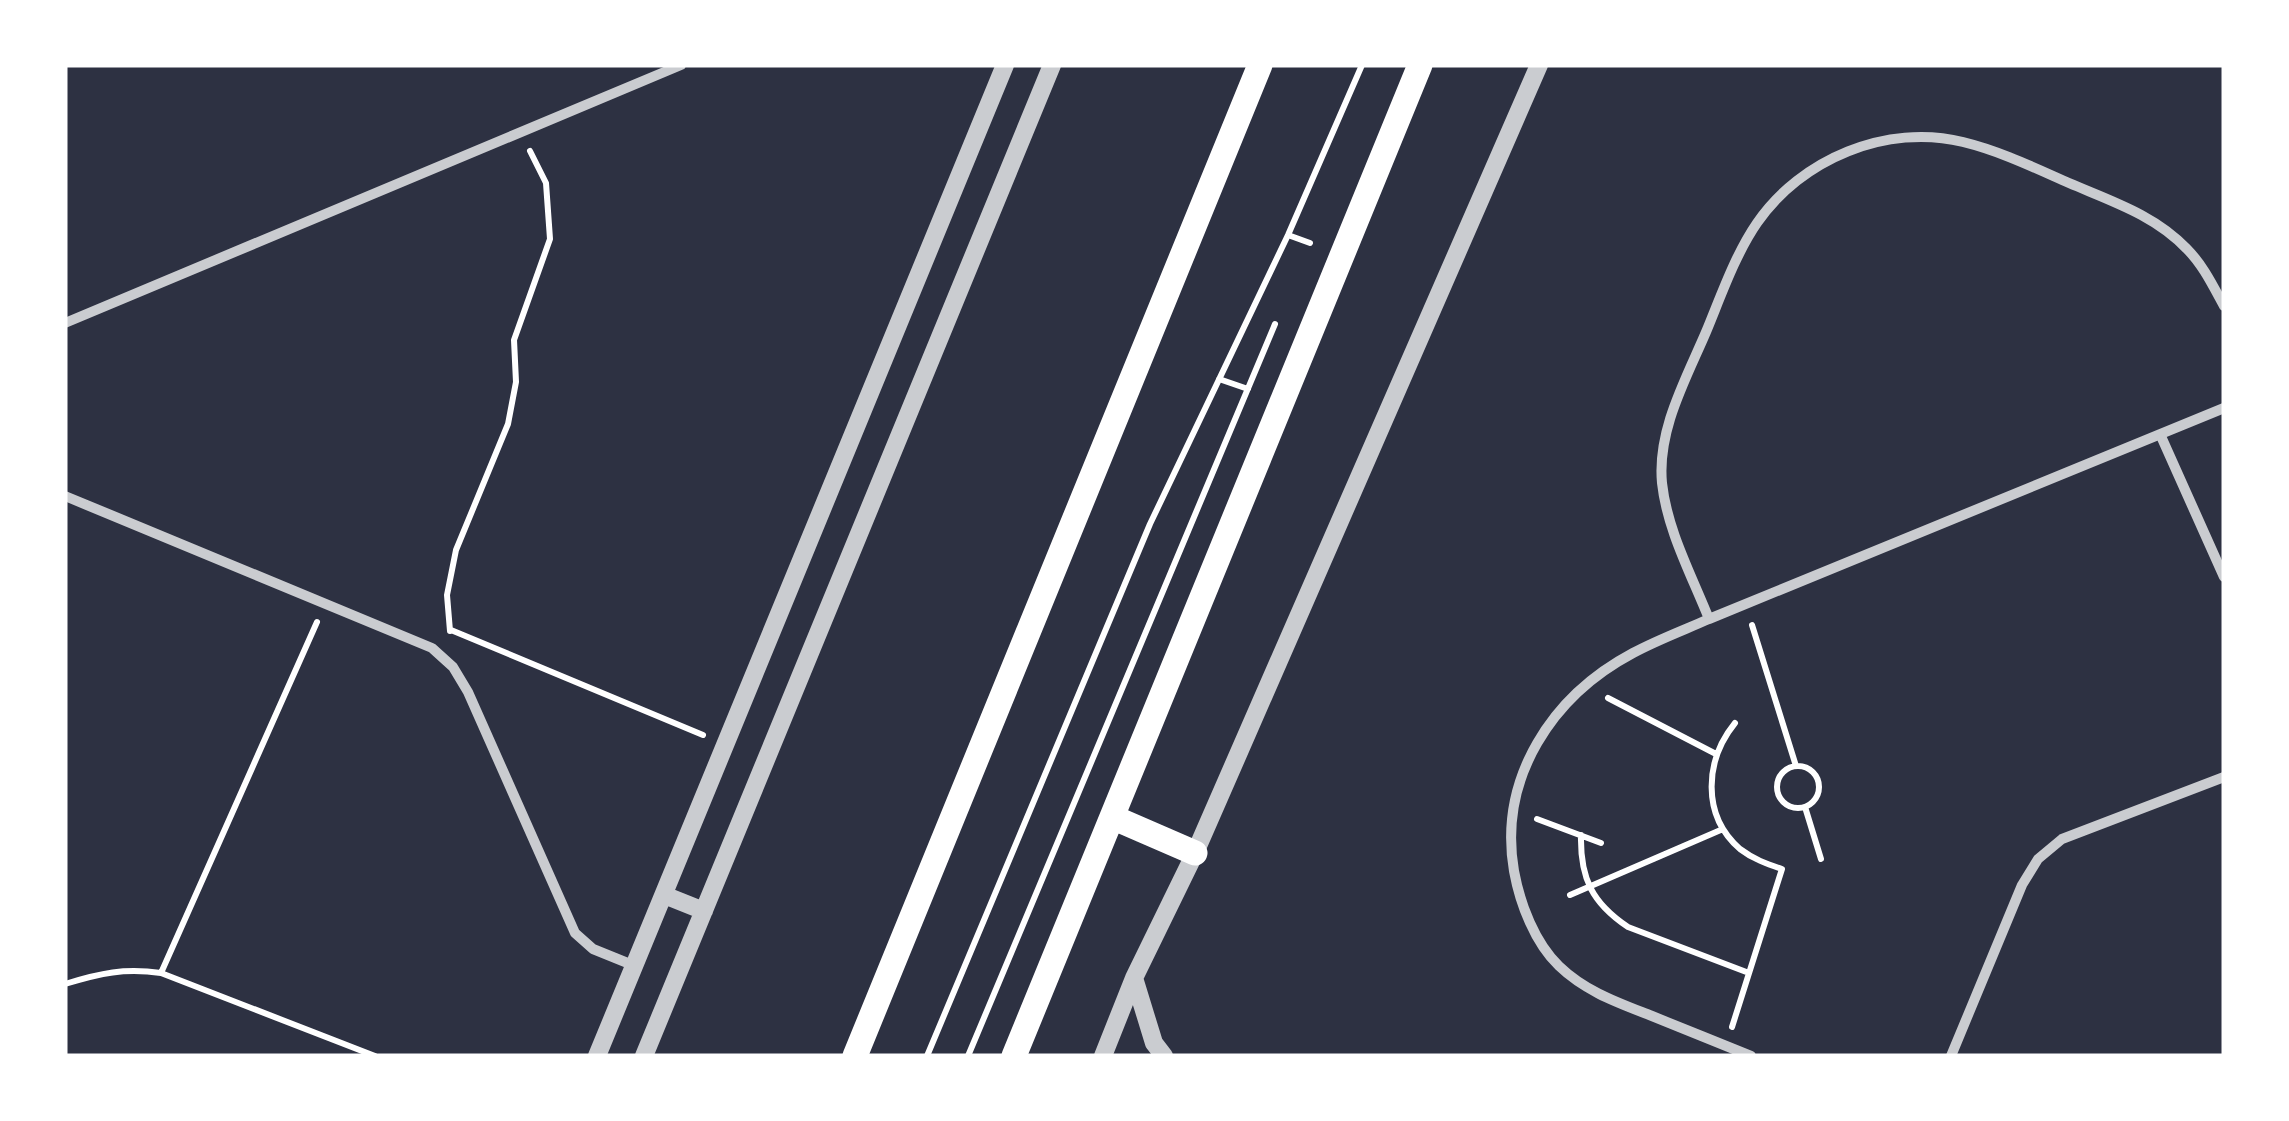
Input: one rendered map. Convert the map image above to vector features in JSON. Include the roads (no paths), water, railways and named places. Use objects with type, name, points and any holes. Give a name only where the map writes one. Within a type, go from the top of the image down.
[{"type":"main road","points":[[855,1056],[1260,65]]},
{"type":"main road","points":[[1014,1056],[1420,65]]},
{"type":"main road","points":[[1112,817],[1195,853]]},
{"type":"street","points":[[65,323],[680,65]]},
{"type":"street","points":[[597,1056],[1005,65]]},
{"type":"street","points":[[644,1056],[1052,65]]},
{"type":"street","points":[[1102,1056],[1134,978],[1195,853],[1539,65]]},
{"type":"street","points":[[1709,619],[1669,518],[1662,482],[1664,444],[1680,391],[1757,223],[1787,188],[1825,161],[1868,144],[1914,137],[1960,141],[2016,159],[2142,214],[2167,230],[2189,250],[2224,306]]},
{"type":"street","points":[[1743,1054],[1592,992],[1557,964],[1534,930],[1518,892],[1511,852],[1512,810],[1526,763],[1550,721],[1584,686],[1631,654],[2224,408]]},
{"type":"street","points":[[2160,434],[2224,577]]},
{"type":"street","points":[[65,496],[432,648],[454,667],[468,692],[575,933],[594,949],[634,966]]},
{"type":"street","points":[[1951,1056],[2022,885],[2038,859],[2062,839],[2224,777]]},
{"type":"street","points":[[664,895],[704,912]]},
{"type":"street","points":[[1134,978],[1154,1043],[1164,1056]]}]
